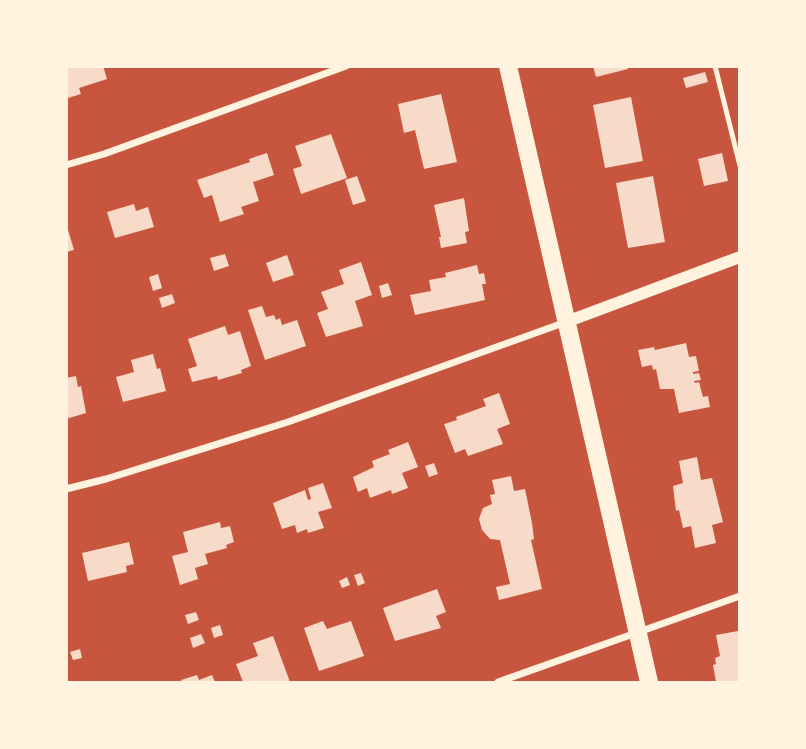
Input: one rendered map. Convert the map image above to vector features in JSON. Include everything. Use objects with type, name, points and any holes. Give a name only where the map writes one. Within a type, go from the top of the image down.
[{"type":"main road","points":[[508,66],[649,682]]},
{"type":"street","points":[[66,165],[104,154],[346,66]]},
{"type":"street","points":[[66,489],[288,422],[740,257]]},
{"type":"street","points":[[498,682],[740,596]]},
{"type":"lane","points":[[715,66],[740,166]]},
{"type":"building","points":[[66,66],[103,66],[107,79],[79,88],[81,94],[68,98]]},
{"type":"building","points":[[593,66],[627,66],[628,69],[596,77]]},
{"type":"building","points":[[705,72],[708,82],[686,88],[683,78]]},
{"type":"building","points":[[441,94],[457,162],[424,169],[415,130],[404,133],[398,104]]},
{"type":"building","points":[[631,97],[643,161],[605,168],[593,105]]},
{"type":"building","points":[[331,134],[347,178],[301,194],[293,169],[302,166],[295,146]]},
{"type":"building","points":[[267,153],[274,175],[253,182],[259,201],[241,207],[244,214],[220,222],[212,195],[204,198],[197,180],[250,162],[249,159]]},
{"type":"building","points":[[722,153],[728,181],[704,186],[698,159]]},
{"type":"building","points":[[357,176],[366,201],[353,205],[345,180]]},
{"type":"building","points":[[653,176],[665,242],[628,248],[616,183]]},
{"type":"building","points":[[464,198],[469,231],[465,232],[467,243],[441,248],[434,205]]},
{"type":"building","points":[[134,204],[136,211],[148,207],[154,227],[115,238],[107,212]]},
{"type":"building","points":[[66,223],[74,250],[66,252]]},
{"type":"building","points":[[225,254],[229,266],[214,271],[210,258]]},
{"type":"building","points":[[287,255],[294,275],[273,282],[266,263]]},
{"type":"building","points":[[361,262],[372,295],[355,301],[363,326],[326,337],[317,313],[328,309],[321,292],[344,284],[339,270]]},
{"type":"building","points":[[477,265],[479,274],[484,273],[486,284],[482,284],[485,300],[415,315],[410,295],[431,291],[429,280],[446,277],[445,273]]},
{"type":"building","points":[[158,274],[162,288],[153,291],[149,277]]},
{"type":"building","points":[[388,283],[392,295],[382,298],[379,286]]},
{"type":"building","points":[[172,294],[175,303],[162,308],[159,298]]},
{"type":"building","points":[[262,306],[266,317],[274,315],[276,320],[280,318],[282,325],[297,320],[306,346],[265,360],[248,310]]},
{"type":"building","points":[[225,326],[228,335],[240,331],[251,366],[241,370],[242,373],[218,380],[217,376],[192,382],[188,369],[197,366],[188,339]]},
{"type":"building","points":[[686,343],[689,357],[696,356],[699,371],[693,374],[699,373],[701,380],[694,381],[699,382],[703,397],[708,396],[710,407],[679,413],[674,389],[660,389],[656,369],[653,370],[652,365],[642,367],[638,350],[654,347],[655,350]]},
{"type":"building","points":[[153,354],[166,391],[123,402],[116,377],[134,372],[131,360]]},
{"type":"building","points":[[76,376],[78,387],[81,386],[86,413],[66,419],[66,378]]},
{"type":"building","points":[[499,393],[510,424],[497,429],[503,444],[468,456],[465,449],[455,453],[444,424],[486,406],[483,399]]},
{"type":"building","points":[[408,442],[418,467],[402,473],[408,488],[392,494],[391,490],[370,498],[367,488],[358,492],[353,477],[374,467],[372,461],[390,454],[388,450]]},
{"type":"building","points":[[697,457],[701,480],[712,478],[723,522],[712,525],[716,543],[695,548],[691,526],[683,528],[679,510],[676,511],[673,486],[683,483],[679,461]]},
{"type":"building","points":[[434,463],[438,474],[429,477],[425,466]]},
{"type":"building","points":[[511,476],[514,491],[525,489],[534,539],[531,540],[542,589],[499,600],[496,587],[510,584],[500,540],[490,539],[482,530],[479,519],[483,508],[492,504],[490,495],[495,494],[492,480]]},
{"type":"building","points":[[323,483],[332,508],[318,512],[324,528],[308,533],[307,529],[297,533],[295,525],[282,529],[273,503],[305,490],[308,500],[311,499],[308,488]]},
{"type":"building","points":[[220,522],[221,528],[230,526],[234,542],[226,545],[227,548],[205,554],[208,564],[195,568],[198,579],[180,585],[172,556],[188,552],[183,532]]},
{"type":"building","points":[[129,542],[134,564],[126,566],[127,572],[88,581],[82,553]]},
{"type":"building","points":[[361,573],[365,583],[358,586],[354,575]]},
{"type":"building","points":[[347,577],[350,585],[342,588],[339,581]]},
{"type":"building","points":[[437,589],[446,612],[436,616],[441,628],[395,641],[383,608]]},
{"type":"building","points":[[196,612],[199,620],[188,624],[185,615]]},
{"type":"building","points":[[323,621],[327,629],[351,621],[364,656],[319,671],[304,628]]},
{"type":"building","points":[[220,625],[223,635],[214,638],[211,628]]},
{"type":"building","points":[[738,631],[740,682],[716,682],[713,665],[716,664],[715,658],[720,656],[716,635]]},
{"type":"building","points":[[201,634],[205,643],[193,648],[190,638]]},
{"type":"building","points":[[273,636],[290,682],[243,682],[236,664],[258,656],[253,643]]},
{"type":"building","points":[[80,649],[82,658],[73,660],[70,652]]},
{"type":"building","points":[[197,675],[199,680],[212,675],[215,682],[181,680]]}]
